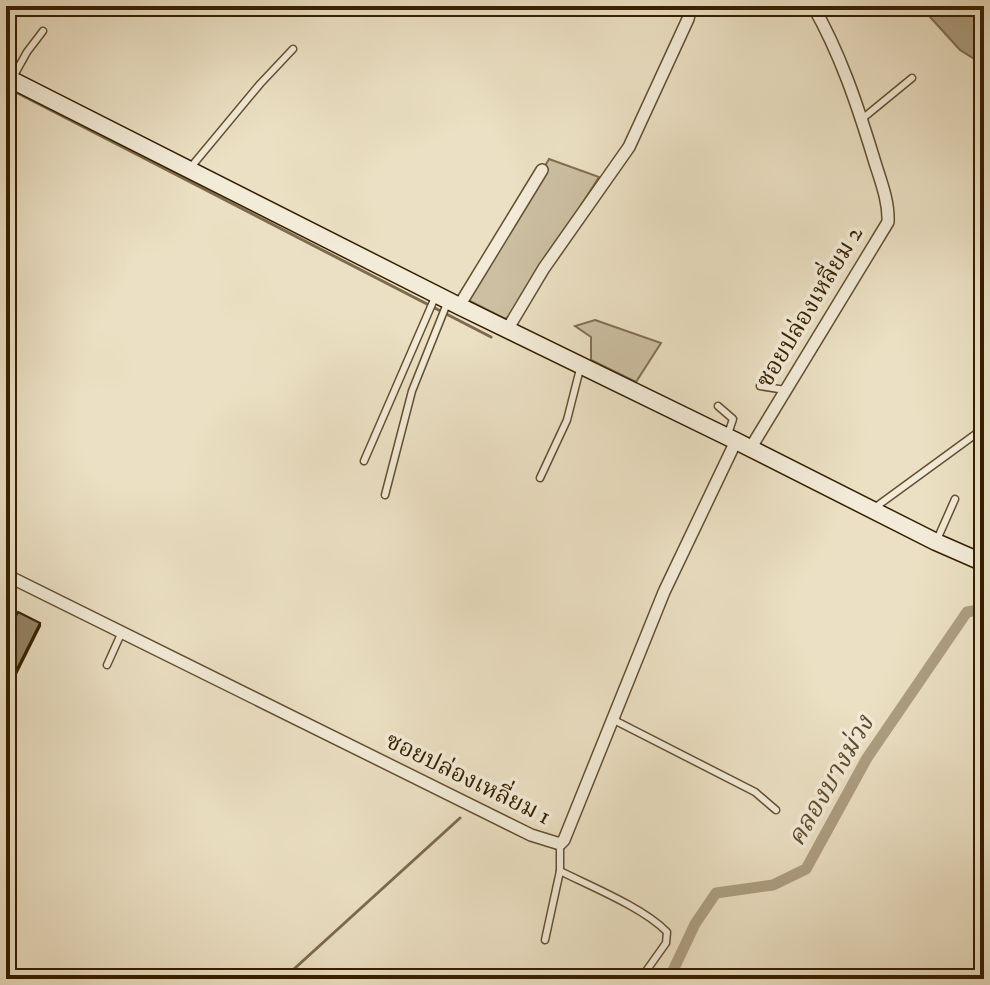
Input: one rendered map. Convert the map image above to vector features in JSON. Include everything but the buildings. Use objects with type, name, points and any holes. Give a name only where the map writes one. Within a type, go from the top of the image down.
[{"type":"street","points":[[507,330],[544,268],[629,147],[688,19],[691,6]]},
{"type":"street","name":"ซอยปล่องเหลี่ยม 2","points":[[738,442],[785,390],[888,222],[887,202],[862,119],[838,51],[813,6]]},
{"type":"street","points":[[9,78],[448,301],[984,563]]},
{"type":"street","points":[[448,301],[542,170]]},
{"type":"street","name":"ซอยปล่องเหลี่ยม 1","points":[[6,575],[531,835],[560,844],[664,592],[738,442]]},
{"type":"lane","points":[[9,78],[43,31]]},
{"type":"lane","points":[[189,169],[293,49]]},
{"type":"lane","points":[[862,119],[912,78]]},
{"type":"lane","points":[[364,461],[448,301]]},
{"type":"lane","points":[[385,495],[412,391],[448,301]]},
{"type":"lane","points":[[540,478],[567,420],[581,365]]},
{"type":"lane","points":[[760,386],[785,390]]},
{"type":"lane","points":[[718,406],[733,419],[738,442]]},
{"type":"lane","points":[[873,509],[984,428]]},
{"type":"lane","points":[[936,542],[955,499]]},
{"type":"lane","points":[[107,665],[121,634]]},
{"type":"lane","points":[[611,719],[755,792],[776,810]]},
{"type":"lane","points":[[545,940],[560,871],[560,844]]},
{"type":"lane","points":[[560,871],[625,905],[667,932],[666,943],[644,974]]},
{"type":"shaded area","points":[[920,6],[984,6],[984,65],[960,50]]},
{"type":"shaded area","points":[[549,159],[599,177],[512,314],[505,319],[468,300]]},
{"type":"shaded area","points":[[595,320],[661,343],[636,382],[591,360],[591,337],[575,326]]},
{"type":"waterway","points":[[6,87],[491,337]]},
{"type":"waterway","name":"คลองบางม่วง","points":[[669,979],[695,924],[716,893],[773,885],[806,869],[867,758],[967,612],[984,609]]},
{"type":"waterway","points":[[283,979],[460,818]]}]
